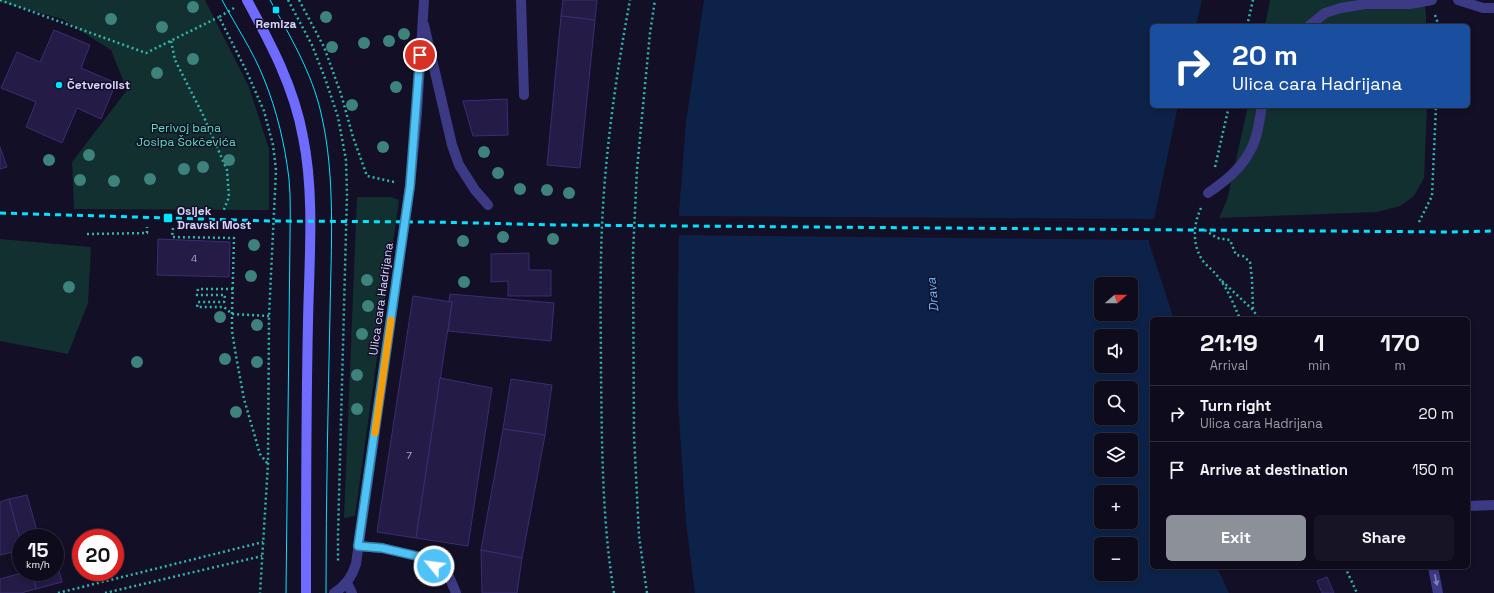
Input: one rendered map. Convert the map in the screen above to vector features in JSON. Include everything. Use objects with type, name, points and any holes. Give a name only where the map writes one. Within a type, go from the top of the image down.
[{"type":"main road","points":[[247,0],[271,44],[288,83],[298,112],[308,162],[310,214],[307,373],[306,593]]},
{"type":"street","name":"Ulica cara Hadrijana","points":[[340,589],[352,575],[356,564],[410,186],[424,0]]},
{"type":"street","points":[[521,0],[524,95]]},
{"type":"street","points":[[1311,24],[1325,13],[1341,8],[1365,4],[1410,4],[1432,0]]},
{"type":"street","points":[[1458,0],[1483,8],[1494,8]]},
{"type":"street","points":[[423,21],[452,145],[459,165],[475,190],[488,205]]},
{"type":"street","points":[[1208,193],[1226,180],[1250,152],[1256,136],[1262,108]]},
{"type":"street","points":[[1470,506],[1494,505]]},
{"type":"street","points":[[358,546],[382,548],[421,557],[448,574],[456,593]]},
{"type":"street","points":[[1433,569],[1438,593]]},
{"type":"street","points":[[340,589],[352,593]]},
{"type":"path","points":[[0,0],[146,53],[247,0]]},
{"type":"path","points":[[288,0],[312,45],[326,81],[338,117],[346,160],[347,194],[338,535],[340,589]]},
{"type":"path","points":[[614,593],[603,485],[601,260],[607,157],[623,38],[630,0]]},
{"type":"path","points":[[647,593],[639,536],[636,474],[633,253],[637,169],[650,32],[655,0]]},
{"type":"path","points":[[1247,24],[1253,0]]},
{"type":"path","points":[[219,16],[246,70],[264,111],[273,145],[276,170],[269,316],[268,464],[260,593]]},
{"type":"path","points":[[171,41],[175,60],[203,115],[227,170],[230,197],[224,212]]},
{"type":"path","points":[[1229,108],[1208,193],[1198,214],[1194,238],[1203,261],[1253,310],[1258,317]]},
{"type":"path","points":[[1420,222],[1432,196],[1436,108]]},
{"type":"path","points":[[87,234],[147,233],[147,227]]},
{"type":"path","points":[[173,228],[172,237],[234,238],[232,314],[233,337],[244,399],[260,454],[268,464]]},
{"type":"path","points":[[1205,230],[1217,238],[1230,240],[1236,255],[1243,256],[1250,262],[1253,310]]},
{"type":"path","points":[[1219,278],[1235,306],[1239,317]]},
{"type":"path","points":[[233,289],[198,289],[197,295],[224,295],[224,302],[198,302],[197,307],[224,307],[232,314],[269,316]]},
{"type":"path","points":[[58,593],[263,542]]},
{"type":"path","points":[[105,593],[262,556]]},
{"type":"path","points":[[1346,569],[1357,593]]},
{"type":"green space","name":"Perivoj bana Josipa Šokčevića","points":[[0,0],[205,0],[249,87],[269,149],[269,210],[74,209],[72,162],[127,90],[111,50],[62,19],[0,2]]},
{"type":"green space","points":[[1270,0],[1424,0],[1426,14],[1426,24],[1265,24]]},
{"type":"green space","points":[[1248,108],[1427,108],[1424,178],[1414,196],[1400,206],[1377,212],[1219,218],[1227,200]]},
{"type":"green space","points":[[357,197],[391,197],[399,200],[355,516],[344,518]]},
{"type":"green space","points":[[0,239],[91,247],[88,303],[68,354],[0,341]]},
{"type":"water","name":"Drava","points":[[704,0],[1202,0],[1196,24],[1150,24],[1150,108],[1178,108],[1149,243],[1173,317],[1150,317],[1150,569],[1218,569],[1229,593],[695,593],[686,523],[678,401],[679,213],[686,122]]},
{"type":"pier","points":[[677,216],[1156,219],[1152,240],[677,235]]},
{"type":"building","points":[[563,0],[597,0],[595,20],[561,16]]},
{"type":"building","points":[[561,16],[595,20],[580,168],[547,165]]},
{"type":"building","name":"Četverolist","points":[[54,30],[90,45],[81,68],[116,83],[101,119],[77,108],[62,143],[26,127],[36,102],[1,88],[17,52],[40,62]]},
{"type":"building","points":[[507,99],[508,135],[473,136],[463,101]]},
{"type":"building","points":[[0,147],[7,167],[0,169]]},
{"type":"building","name":"Osijek Dravski Most","points":[[158,239],[230,242],[229,277],[157,275]]},
{"type":"building","points":[[529,253],[529,270],[551,270],[551,296],[508,296],[508,281],[491,282],[491,254]]},
{"type":"building","points":[[450,294],[554,303],[551,341],[448,331],[452,302],[449,301]]},
{"type":"building","points":[[413,296],[452,302],[416,538],[377,532]]},
{"type":"building","points":[[440,378],[492,388],[468,546],[416,538]]},
{"type":"building","points":[[511,379],[552,385],[545,435],[503,429]]},
{"type":"building","points":[[503,429],[545,435],[522,558],[481,550]]},
{"type":"building","points":[[27,495],[36,529],[17,529],[9,499]]},
{"type":"building","points":[[9,499],[17,529],[12,529],[12,552],[0,555],[0,502]]},
{"type":"building","points":[[481,550],[522,558],[517,593],[482,593]]},
{"type":"building","points":[[12,576],[12,581],[34,581],[36,589],[21,593],[0,593],[0,579]]},
{"type":"building","points":[[1327,577],[1334,593],[1322,593],[1317,581]]},
{"type":"building","points":[[34,581],[62,581],[62,582],[36,589]]},
{"type":"tram line","points":[[222,0],[255,58],[269,91],[280,128],[289,179],[290,216],[286,593]]},
{"type":"tram line","points":[[270,0],[300,55],[312,84],[321,113],[329,162],[332,238],[327,453],[326,593]]},
{"type":"railway","points":[[0,213],[269,221],[433,222],[559,225],[1451,232],[1494,231]]},
{"type":"slow traffic","points":[[375,433],[391,320]]},
{"type":"place","name":"Remiza","points":[[276,10]]},
{"type":"place","name":"Četverolist","points":[[59,85]]},
{"type":"place","name":"Osijek Dravski Most","points":[[168,218]]},
{"type":"route","points":[[420,55],[417,113],[410,186],[358,546],[382,548],[421,557],[434,566]]}]
